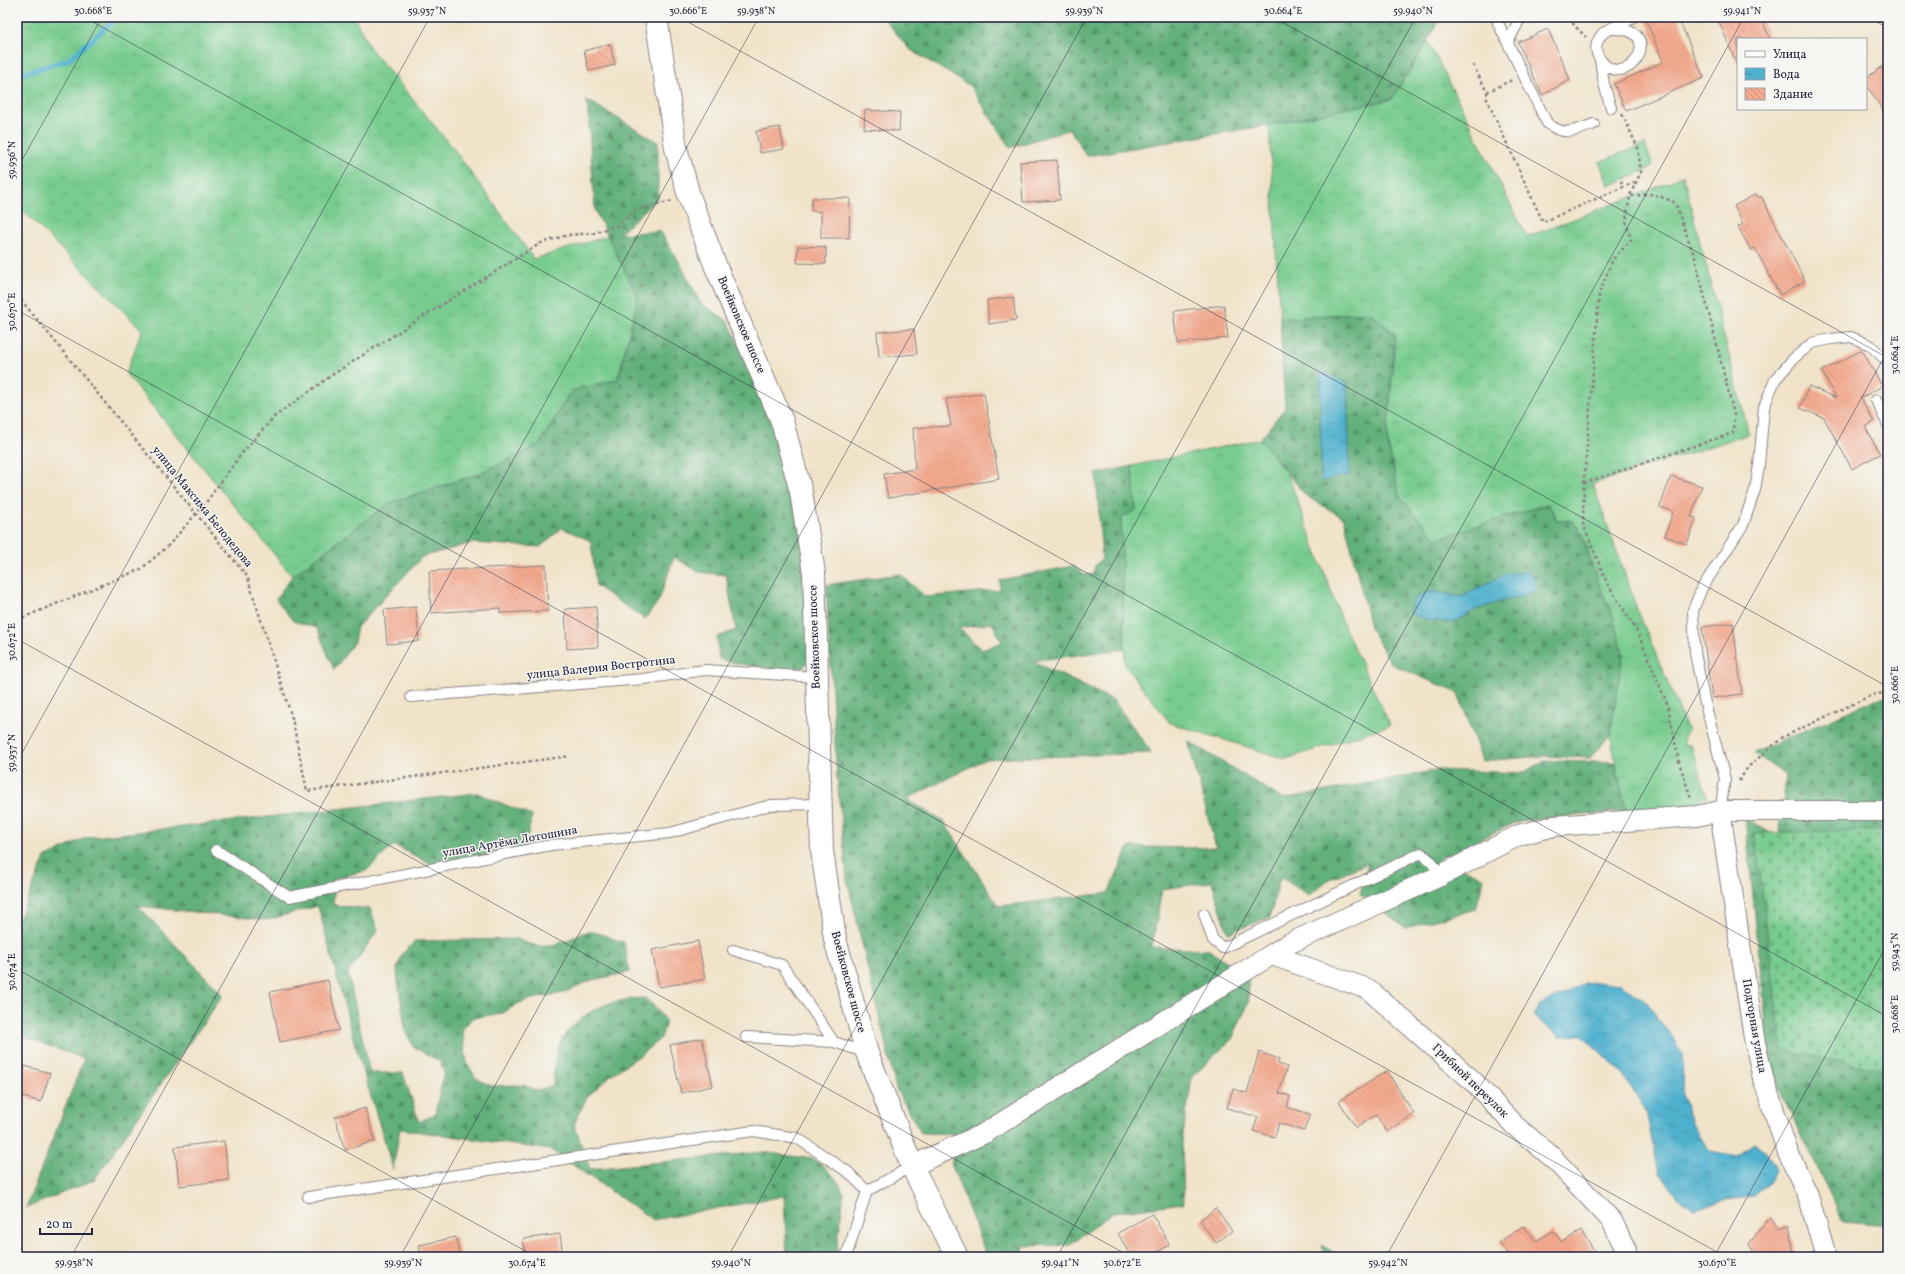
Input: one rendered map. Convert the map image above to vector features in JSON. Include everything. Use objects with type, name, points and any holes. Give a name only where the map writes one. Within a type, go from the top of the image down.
[{"type":"street","name":"Воейковское шоссе","points":[[656,17],[676,148],[689,196],[716,267],[782,421],[799,485],[814,574],[822,851],[835,939],[867,1053],[912,1166],[957,1257]]},
{"type":"street","points":[[912,1166],[985,1133],[1290,943],[1440,876],[1519,835],[1554,826],[1697,816],[1720,811],[1888,811]]},
{"type":"street","name":"Подгорная улица","points":[[1720,811],[1754,1038],[1763,1078],[1788,1153],[1808,1195],[1826,1257]]},
{"type":"street","name":"Грибной переулок","points":[[1272,954],[1368,988],[1473,1081],[1514,1125],[1552,1156],[1612,1221],[1626,1250],[1624,1257]]},
{"type":"lane","points":[[1508,42],[1521,17]]},
{"type":"lane","points":[[1613,28],[1631,32],[1637,36],[1640,43],[1640,52],[1635,62],[1628,68],[1620,70],[1610,69],[1597,56],[1596,46],[1600,35],[1613,28],[1634,17]]},
{"type":"lane","points":[[1498,23],[1546,122],[1555,129],[1568,132],[1594,124]]},
{"type":"lane","points":[[1600,60],[1604,84],[1611,108]]},
{"type":"lane","points":[[1720,811],[1725,779],[1704,699],[1695,653],[1693,610],[1702,588],[1742,525],[1755,490],[1759,465],[1764,407],[1775,380],[1793,359],[1812,343],[1851,337],[1870,345],[1888,362]]},
{"type":"lane","points":[[1876,400],[1888,425]]},
{"type":"lane","name":"улица Валерия Востротина","points":[[411,697],[644,679],[704,670],[817,677]]},
{"type":"lane","name":"улица Артёма Лотошина","points":[[216,850],[289,897],[551,845],[670,833],[772,805],[820,804]]},
{"type":"lane","points":[[1204,914],[1212,940],[1223,948],[1421,853],[1432,862],[1440,876]]},
{"type":"lane","points":[[733,950],[782,965],[834,1042]]},
{"type":"lane","points":[[746,1037],[834,1042],[867,1053]]},
{"type":"lane","points":[[308,1198],[753,1131],[797,1138],[848,1172],[867,1191]]},
{"type":"lane","points":[[846,1257],[867,1191],[912,1166]]},
{"type":"path","points":[[1570,17],[1574,25],[1596,46]]},
{"type":"path","points":[[1473,65],[1487,92],[1487,100],[1543,222],[1637,180]]},
{"type":"path","points":[[1487,92],[1524,75]]},
{"type":"path","points":[[1611,108],[1618,109],[1624,117],[1638,148],[1641,172],[1630,195],[1626,221],[1631,240],[1613,259],[1599,294],[1584,483],[1583,524],[1607,583],[1637,631],[1668,706],[1679,762],[1697,816]]},
{"type":"path","points":[[1621,181],[1623,186]]},
{"type":"path","points":[[1584,483],[1733,433],[1734,414],[1695,258],[1675,203],[1666,198],[1649,194],[1633,197],[1630,195]]},
{"type":"path","points":[[17,620],[141,569],[168,546],[207,501],[242,453],[274,416],[332,375],[515,258],[541,243],[568,235],[594,233],[618,224],[636,210],[689,196]]},
{"type":"path","name":"улица Максима Белодедова","points":[[17,295],[247,576],[292,718],[307,791],[570,756]]},
{"type":"path","points":[[1736,786],[1748,767],[1783,736],[1872,695],[1888,692]]},
{"type":"green space","points":[[17,17],[354,17],[370,48],[453,148],[534,259],[608,236],[638,298],[618,379],[571,391],[539,445],[476,475],[389,503],[292,576],[126,374],[142,330],[17,205]]},
{"type":"green space","points":[[883,17],[1442,17],[1392,99],[1269,125],[1086,156],[1070,129],[1010,148],[970,86],[909,49]]},
{"type":"green space","points":[[1428,41],[1527,237],[1670,182],[1683,175],[1749,434],[1593,484],[1637,609],[1688,731],[1683,739],[1685,745],[1691,745],[1708,798],[1701,798],[1699,805],[1626,811],[1610,735],[1623,654],[1614,618],[1600,587],[1580,529],[1572,521],[1557,520],[1548,504],[1436,539],[1399,496],[1387,439],[1395,334],[1370,312],[1280,319],[1269,125],[1392,99]]},
{"type":"green space","points":[[587,100],[658,142],[658,198],[619,234],[660,231],[680,263],[701,304],[728,321],[768,410],[802,538],[808,659],[801,672],[745,665],[719,659],[717,637],[736,630],[726,575],[698,572],[674,557],[659,600],[645,619],[596,586],[591,541],[562,528],[540,547],[472,543],[422,557],[357,627],[354,642],[334,670],[317,628],[293,621],[276,599],[292,576],[389,503],[476,475],[539,445],[571,391],[618,379],[638,298],[595,210]]},
{"type":"green space","points":[[1645,144],[1653,167],[1609,186],[1599,162]]},
{"type":"green space","points":[[1370,312],[1395,335],[1387,439],[1399,495],[1436,539],[1548,504],[1557,520],[1572,521],[1580,530],[1600,587],[1614,618],[1623,654],[1610,735],[1590,758],[1545,756],[1482,761],[1458,693],[1391,664],[1370,627],[1344,518],[1306,496],[1260,439],[1285,408],[1280,319]],"holes":[[[1431,591],[1461,597],[1473,592],[1518,598],[1505,600],[1475,610],[1452,623],[1418,596]]]},
{"type":"green space","points":[[1260,439],[1287,473],[1346,631],[1390,725],[1286,759],[1170,723],[1125,665],[1121,518],[1136,510],[1132,466]]},
{"type":"green space","points":[[1132,466],[1136,510],[1121,518],[1124,649],[1032,661],[1113,700],[1152,753],[986,759],[907,799],[944,822],[999,906],[1108,893],[1129,847],[1216,848],[1188,741],[1283,799],[1438,770],[1523,773],[1543,761],[1615,762],[1626,811],[1519,821],[1440,858],[1430,870],[1451,863],[1484,878],[1476,909],[1406,928],[1360,894],[1368,863],[1329,879],[1309,895],[1280,877],[1270,917],[1228,933],[1212,882],[1162,889],[1152,947],[1209,950],[1248,976],[1249,1002],[1232,1039],[1192,1077],[1182,1141],[1184,1203],[1113,1212],[1069,1245],[1022,1246],[1024,1257],[987,1257],[951,1163],[962,1134],[921,1133],[896,1089],[847,879],[837,778],[826,585],[900,574],[926,597],[1000,590],[1000,580],[1073,566],[1084,575],[1093,574],[1095,565],[1102,559],[1096,474]],"holes":[[[992,623],[1002,642],[982,650],[959,628]]]},
{"type":"green space","points":[[1888,697],[1888,1225],[1843,1221],[1771,1073],[1745,818],[1779,838],[1786,776],[1754,753],[1876,699]]},
{"type":"green space","points":[[477,793],[532,816],[524,850],[488,861],[431,864],[394,845],[366,871],[335,878],[333,905],[370,909],[378,930],[348,973],[370,1073],[403,1073],[419,1122],[435,1114],[444,1072],[440,1062],[414,1047],[406,1033],[398,983],[397,968],[403,953],[415,941],[517,939],[538,946],[549,946],[570,939],[581,933],[593,932],[624,942],[630,972],[592,980],[563,993],[532,999],[517,1004],[503,1013],[472,1018],[462,1030],[467,1063],[476,1078],[491,1086],[524,1085],[538,1091],[553,1085],[558,1048],[564,1036],[582,1017],[594,1010],[619,1001],[645,998],[657,1009],[666,1022],[661,1038],[639,1056],[611,1075],[587,1097],[574,1124],[590,1169],[763,1152],[812,1159],[825,1167],[836,1179],[844,1193],[836,1257],[787,1257],[784,1196],[653,1220],[551,1150],[400,1129],[393,1169],[354,1041],[318,906],[267,920],[138,906],[223,995],[94,1180],[26,1208],[84,1059],[17,1034],[17,924],[45,858],[85,838]]},
{"type":"green space","points":[[1888,830],[1888,1071],[1782,1050],[1755,833]]},
{"type":"green space","points":[[1322,1245],[1341,1257],[1325,1257]]},
{"type":"water","points":[[1320,370],[1347,384],[1350,475],[1321,481]]},
{"type":"water","points":[[1527,571],[1535,577],[1535,590],[1518,598],[1505,600],[1475,610],[1452,623],[1430,620],[1409,613],[1413,602],[1418,596],[1431,591],[1461,597],[1506,574]]},
{"type":"water","points":[[1601,982],[1621,984],[1645,1001],[1672,1036],[1683,1056],[1682,1094],[1691,1124],[1710,1151],[1737,1156],[1755,1143],[1766,1152],[1776,1169],[1767,1185],[1754,1196],[1727,1200],[1695,1209],[1681,1200],[1659,1173],[1647,1116],[1635,1093],[1619,1070],[1582,1035],[1560,1036],[1534,1017],[1540,1005],[1585,984]]},
{"type":"building","points":[[1645,17],[1678,17],[1704,78],[1626,111],[1614,84],[1663,62]]},
{"type":"building","points":[[1717,17],[1761,17],[1770,38],[1737,38],[1737,65]]},
{"type":"building","points":[[1548,29],[1570,80],[1542,95],[1518,42]]},
{"type":"building","points":[[610,44],[615,65],[589,71],[584,51]]},
{"type":"building","points":[[1888,63],[1888,118],[1867,86],[1867,77]]},
{"type":"building","points":[[865,110],[900,112],[899,131],[864,129]]},
{"type":"building","points":[[780,127],[784,149],[760,153],[756,131]]},
{"type":"building","points":[[1057,160],[1060,200],[1023,202],[1020,162]]},
{"type":"building","points":[[1756,194],[1758,198],[1761,196],[1805,281],[1780,295],[1755,248],[1751,250],[1738,227],[1743,224],[1734,206]]},
{"type":"building","points":[[812,198],[850,198],[849,238],[821,238],[821,212],[811,211]]},
{"type":"building","points":[[798,246],[826,247],[826,264],[797,263]]},
{"type":"building","points":[[1013,297],[1016,320],[989,324],[987,300]]},
{"type":"building","points":[[1224,305],[1228,338],[1178,343],[1174,311]]},
{"type":"building","points":[[914,329],[917,354],[879,357],[877,332]]},
{"type":"building","points":[[1862,350],[1882,386],[1861,398],[1874,422],[1865,427],[1880,454],[1852,469],[1824,418],[1800,408],[1809,386],[1836,398],[1822,371]]},
{"type":"building","points":[[984,393],[999,479],[888,498],[884,474],[915,469],[913,428],[951,426],[946,399]]},
{"type":"building","points":[[1671,476],[1702,486],[1691,517],[1696,518],[1687,544],[1665,536],[1673,511],[1660,507]]},
{"type":"building","points":[[546,565],[548,611],[500,613],[500,608],[431,613],[429,571]]},
{"type":"building","points":[[416,607],[419,641],[387,644],[384,610]]},
{"type":"building","points":[[596,607],[598,647],[567,649],[565,609]]},
{"type":"building","points":[[1733,623],[1742,694],[1712,698],[1702,627]]},
{"type":"building","points":[[698,941],[705,979],[659,987],[652,950]]},
{"type":"building","points":[[328,980],[339,1030],[280,1042],[270,992]]},
{"type":"building","points":[[702,1038],[713,1086],[681,1093],[670,1045]]},
{"type":"building","points":[[1259,1052],[1279,1059],[1278,1064],[1287,1067],[1279,1093],[1290,1096],[1287,1107],[1310,1114],[1304,1131],[1279,1123],[1275,1137],[1253,1131],[1258,1117],[1227,1108],[1233,1089],[1247,1093]]},
{"type":"building","points":[[25,1066],[50,1073],[41,1102],[17,1095]]},
{"type":"building","points":[[1387,1071],[1414,1114],[1387,1132],[1376,1115],[1356,1128],[1339,1101]]},
{"type":"building","points":[[365,1108],[375,1141],[345,1150],[335,1117]]},
{"type":"building","points":[[224,1141],[229,1180],[179,1186],[175,1147]]},
{"type":"building","points":[[1216,1208],[1232,1231],[1216,1243],[1200,1220]]},
{"type":"building","points":[[1152,1214],[1170,1245],[1148,1257],[1131,1257],[1118,1233]]},
{"type":"building","points":[[1770,1217],[1779,1228],[1788,1225],[1795,1257],[1752,1257],[1753,1251],[1749,1244]]},
{"type":"building","points":[[1524,1226],[1536,1241],[1553,1231],[1562,1242],[1581,1231],[1598,1257],[1511,1257],[1499,1242]]},
{"type":"building","points":[[560,1234],[563,1257],[526,1257],[523,1239]]},
{"type":"building","points":[[456,1237],[460,1257],[421,1257],[419,1245]]},
{"type":"waterway","points":[[17,75],[68,60],[118,17]]}]
